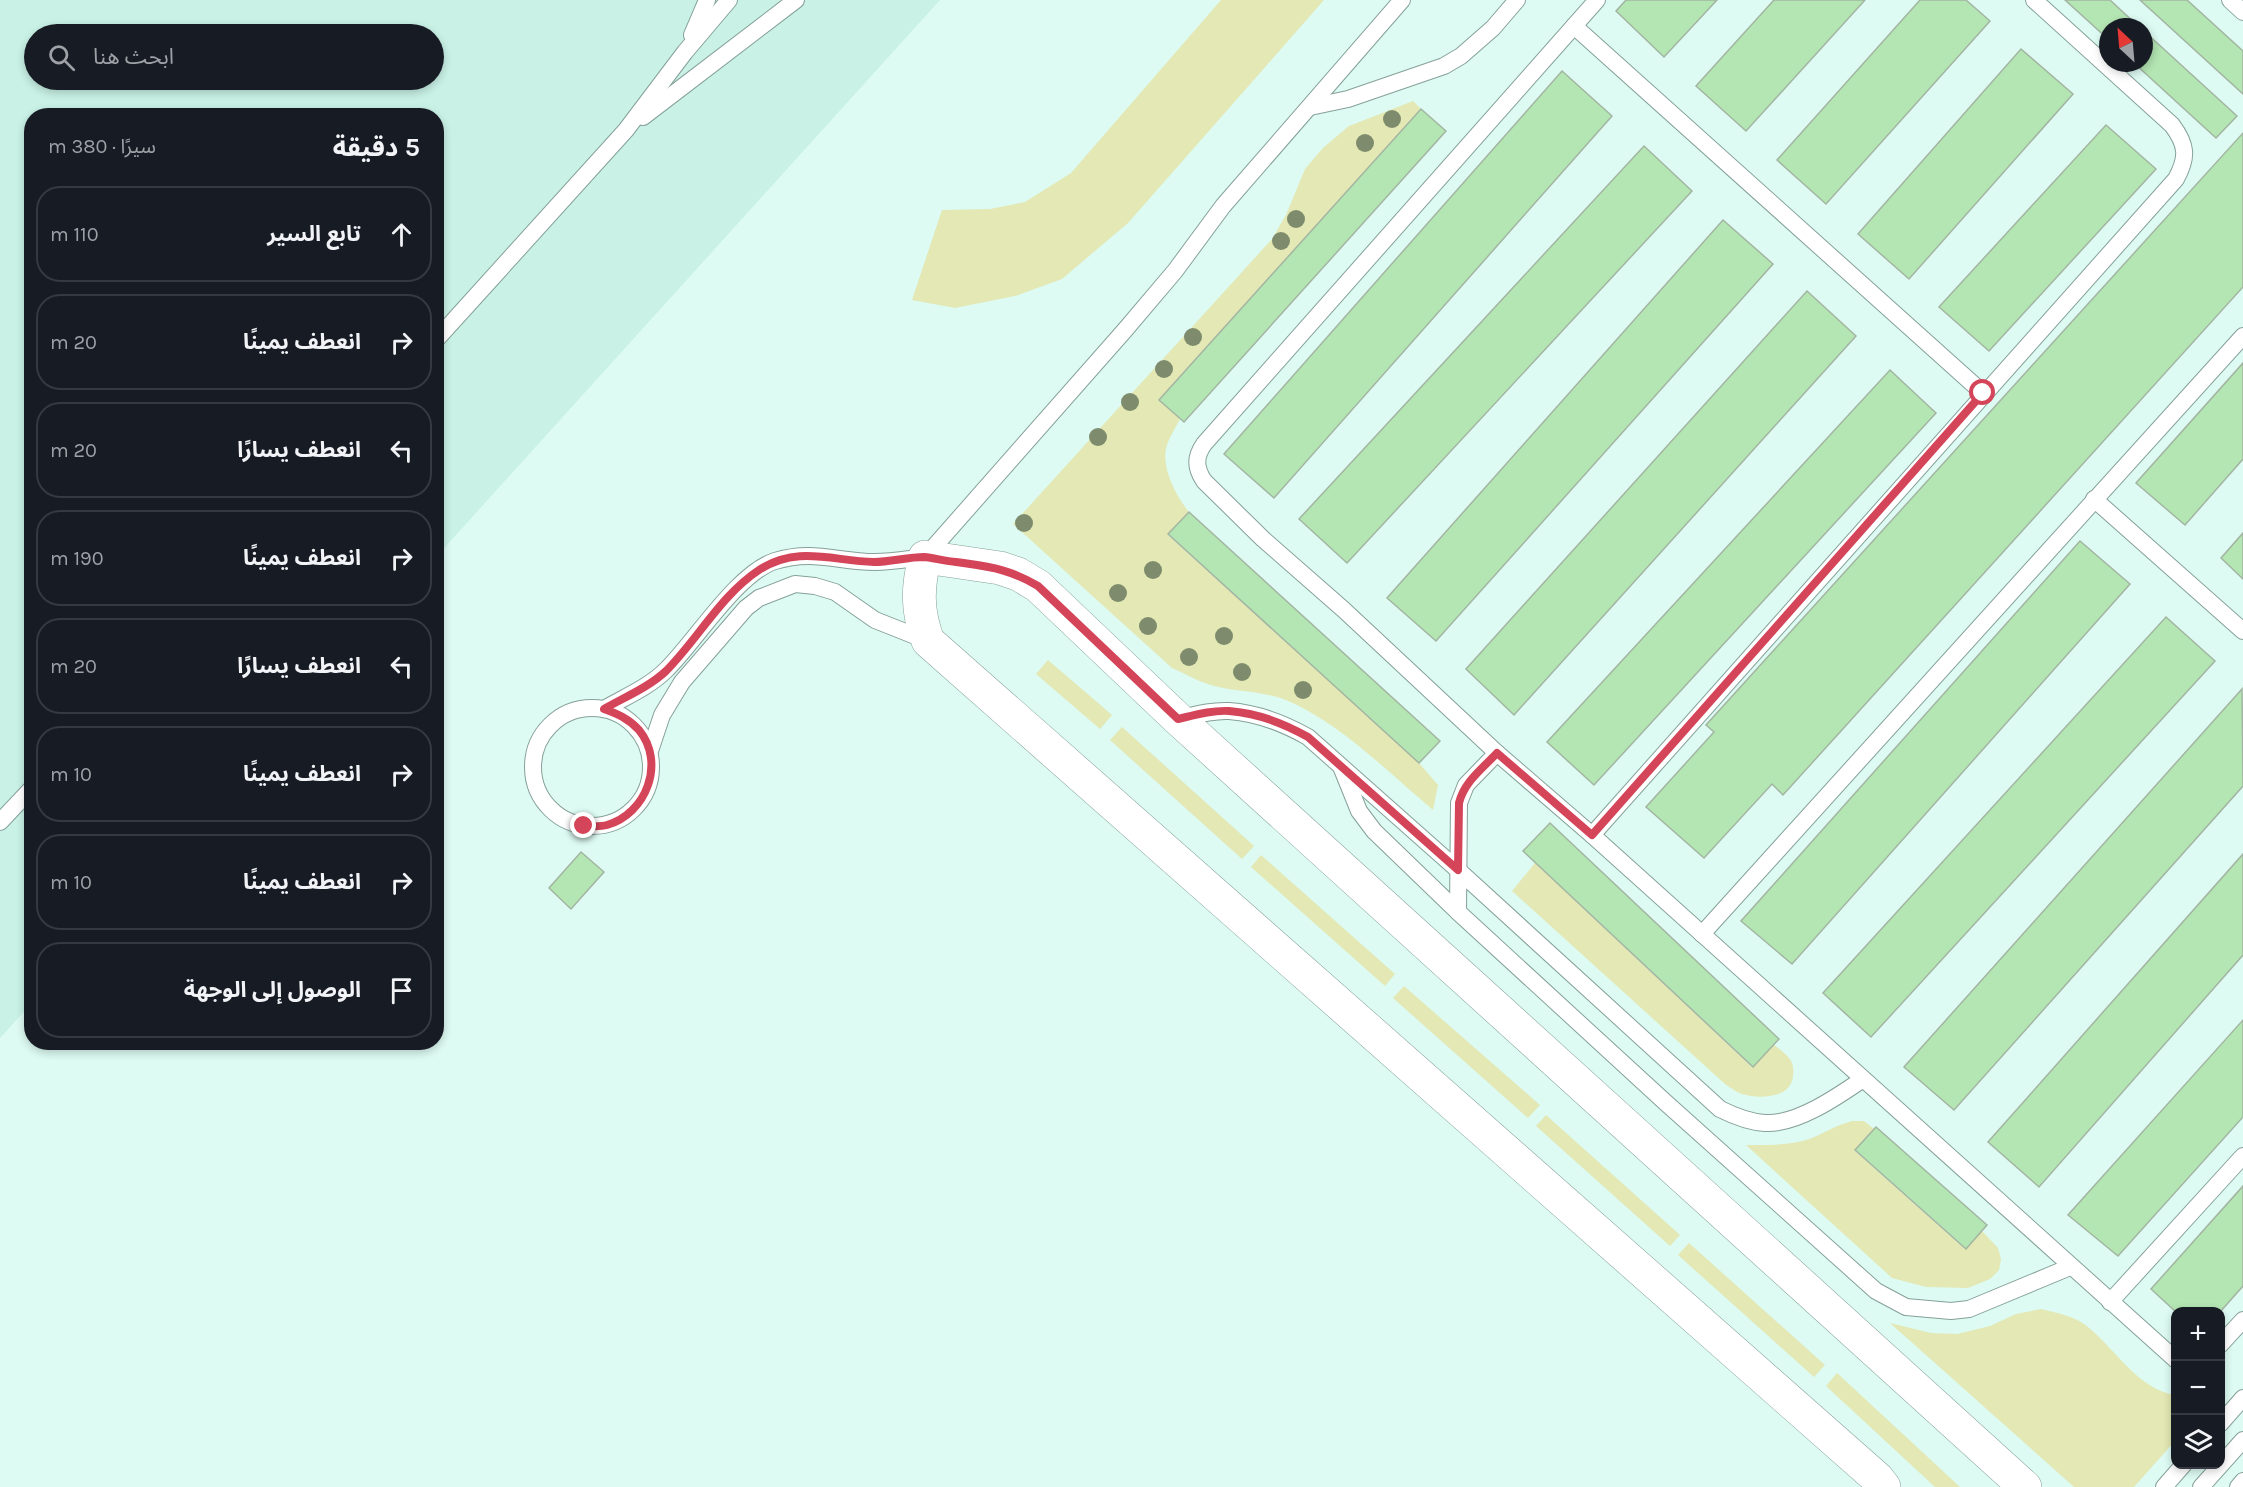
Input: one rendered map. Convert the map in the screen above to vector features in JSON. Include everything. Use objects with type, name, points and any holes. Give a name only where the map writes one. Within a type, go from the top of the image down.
[{"type":"street","points":[[1884,1484],[928,641],[921,622],[918,584],[925,557],[1000,568],[1018,574],[1038,586],[1178,719],[2025,1487]]},
{"type":"lane","points":[[685,52],[707,0]]},
{"type":"lane","points":[[444,331],[626,130],[685,52],[729,0]]},
{"type":"lane","points":[[626,130],[796,0]]},
{"type":"lane","points":[[604,709],[666,671],[738,588],[773,561],[803,555],[874,562],[925,557],[1125,330],[1175,271],[1223,206],[1402,0]]},
{"type":"lane","points":[[1310,107],[1348,99],[1444,66],[1461,56],[1493,28],[1518,0]]},
{"type":"lane","points":[[1597,0],[1204,444],[1198,453],[1196,462],[1198,472],[1204,481],[1263,538],[1497,753],[1592,835],[2171,1356]]},
{"type":"lane","points":[[1592,835],[1983,393],[2176,179],[2182,168],[2185,153],[2182,138],[2172,125],[2034,0]]},
{"type":"lane","points":[[2230,0],[2243,12]]},
{"type":"lane","points":[[1574,26],[1983,393]]},
{"type":"lane","points":[[1702,934],[2243,336]]},
{"type":"lane","points":[[2094,499],[2243,631]]},
{"type":"lane","points":[[650,751],[662,715],[682,682],[746,608],[759,598],[795,584],[815,586],[835,592],[875,620],[928,641]]},
{"type":"lane","points":[[580,709],[604,709],[624,716],[640,731],[650,751],[652,774],[644,796],[628,814],[607,825],[584,826],[561,818],[544,802],[534,781],[533,757],[542,735],[559,718],[580,709]]},
{"type":"lane","points":[[1178,719],[1229,711],[1285,724],[1308,737],[1458,870],[1720,1109],[1740,1119],[1766,1123],[1787,1120],[1839,1096],[1863,1079]]},
{"type":"lane","points":[[1458,912],[1459,803],[1466,785],[1497,753]]},
{"type":"lane","points":[[1342,769],[1365,820],[1458,912],[1876,1291],[1906,1307],[1951,1311],[1969,1309],[2070,1267]]},
{"type":"lane","points":[[0,822],[24,796]]},
{"type":"lane","points":[[2110,1302],[2243,1156]]},
{"type":"lane","points":[[2225,1340],[2243,1320]]},
{"type":"lane","points":[[2225,1418],[2243,1398]]},
{"type":"lane","points":[[2202,1487],[2243,1440]]},
{"type":"lane","points":[[2164,1487],[2180,1469]]},
{"type":"lane","points":[[2238,1487],[2243,1481]]},
{"type":"shaded area","points":[[0,0],[940,0],[444,548],[444,108],[24,108],[24,1012],[0,1038]]},
{"type":"green space","points":[[1221,0],[1324,0],[1128,223],[1062,279],[1015,296],[955,308],[912,300],[942,210],[990,209],[1025,202],[1071,173]]},
{"type":"green space","points":[[1413,101],[1421,109],[1159,400],[1180,419],[1165,453],[1170,480],[1189,512],[1168,535],[1419,763],[1438,785],[1433,810],[1363,749],[1306,710],[1277,697],[1208,684],[1172,668],[1013,524],[1272,239],[1286,215],[1305,169],[1323,148],[1349,126]]},
{"type":"green space","points":[[1048,660],[1112,715],[1100,729],[1036,674]]},
{"type":"green space","points":[[1122,727],[1254,846],[1242,859],[1110,740]]},
{"type":"green space","points":[[1261,855],[1395,974],[1385,986],[1251,867]]},
{"type":"green space","points":[[1535,863],[1752,1067],[1774,1045],[1784,1053],[1793,1069],[1791,1084],[1787,1089],[1773,1096],[1757,1097],[1740,1093],[1725,1084],[1512,891]]},
{"type":"green space","points":[[1404,986],[1540,1105],[1528,1118],[1393,998]]},
{"type":"green space","points":[[1546,1115],[1680,1235],[1670,1246],[1536,1126]]},
{"type":"green space","points":[[1852,1121],[1864,1121],[1874,1129],[1855,1151],[1965,1249],[1982,1231],[1998,1248],[2001,1259],[1999,1270],[1990,1279],[1968,1288],[1926,1287],[1892,1278],[1746,1145],[1779,1145],[1796,1142],[1812,1138]]},
{"type":"green space","points":[[1689,1243],[1825,1365],[1814,1377],[1678,1255]]},
{"type":"green space","points":[[2041,1309],[2066,1315],[2083,1323],[2139,1377],[2150,1385],[2171,1394],[2171,1445],[2134,1487],[2074,1487],[1890,1323],[1931,1333],[1957,1334],[1990,1326],[2016,1314]]},
{"type":"green space","points":[[1837,1373],[1960,1487],[1935,1487],[1826,1386]]},
{"type":"building","points":[[1626,0],[1717,0],[1664,57],[1616,11]]},
{"type":"building","points":[[1774,0],[1865,0],[1746,131],[1696,86]]},
{"type":"building","points":[[1920,0],[1966,0],[1990,21],[1826,204],[1777,160]]},
{"type":"building","points":[[2065,0],[2110,0],[2129,18],[2099,18],[2099,31]]},
{"type":"building","points":[[2140,0],[2187,0],[2243,51],[2243,94]]},
{"type":"building","points":[[2153,39],[2237,116],[2216,138],[2144,72],[2153,72]]},
{"type":"building","points":[[2021,49],[2073,94],[1909,279],[1858,234]]},
{"type":"building","points":[[1562,71],[1612,116],[1274,498],[1224,454]]},
{"type":"building","points":[[1421,109],[1446,131],[1184,422],[1159,400]]},
{"type":"building","points":[[2106,125],[2156,169],[1989,351],[1939,307]]},
{"type":"building","points":[[2243,133],[2243,287],[1783,795],[1772,784],[1704,858],[1646,807],[1714,732],[1706,725]]},
{"type":"building","points":[[1644,146],[1692,191],[1347,563],[1299,519]]},
{"type":"building","points":[[1723,220],[1773,264],[1436,641],[1387,598]]},
{"type":"building","points":[[1807,291],[1856,336],[1514,715],[1466,669]]},
{"type":"building","points":[[2243,363],[2243,459],[2185,525],[2136,483]]},
{"type":"building","points":[[1890,370],[1936,413],[1594,785],[1547,742]]},
{"type":"building","points":[[1189,512],[1440,741],[1419,763],[1168,534]]},
{"type":"building","points":[[2243,533],[2243,579],[2221,558]]},
{"type":"building","points":[[2080,541],[2130,584],[1792,964],[1741,921]]},
{"type":"building","points":[[2166,617],[2215,661],[1871,1037],[1823,993]]},
{"type":"building","points":[[2242,689],[2243,786],[1954,1110],[1904,1067]]},
{"type":"building","points":[[1550,823],[1779,1039],[1753,1067],[1523,851]]},
{"type":"building","points":[[581,852],[604,872],[571,909],[549,888]]},
{"type":"building","points":[[2243,854],[2243,955],[2039,1187],[1988,1142]]},
{"type":"building","points":[[2243,1020],[2243,1117],[2118,1256],[2068,1215]]},
{"type":"building","points":[[1876,1127],[1987,1225],[1966,1249],[1855,1150]]},
{"type":"building","points":[[2243,1186],[2243,1286],[2224,1307],[2171,1307],[2151,1289]]},
{"type":"route","points":[[584,826],[607,825],[628,814],[644,796],[652,774],[650,751],[640,731],[624,716],[604,709],[666,671],[738,588],[756,572],[773,561],[803,555],[874,562],[925,557],[1000,568],[1018,574],[1038,586],[1178,719],[1229,711],[1285,724],[1308,737],[1458,870],[1459,803],[1462,792],[1497,753],[1592,835],[1983,393]]}]
